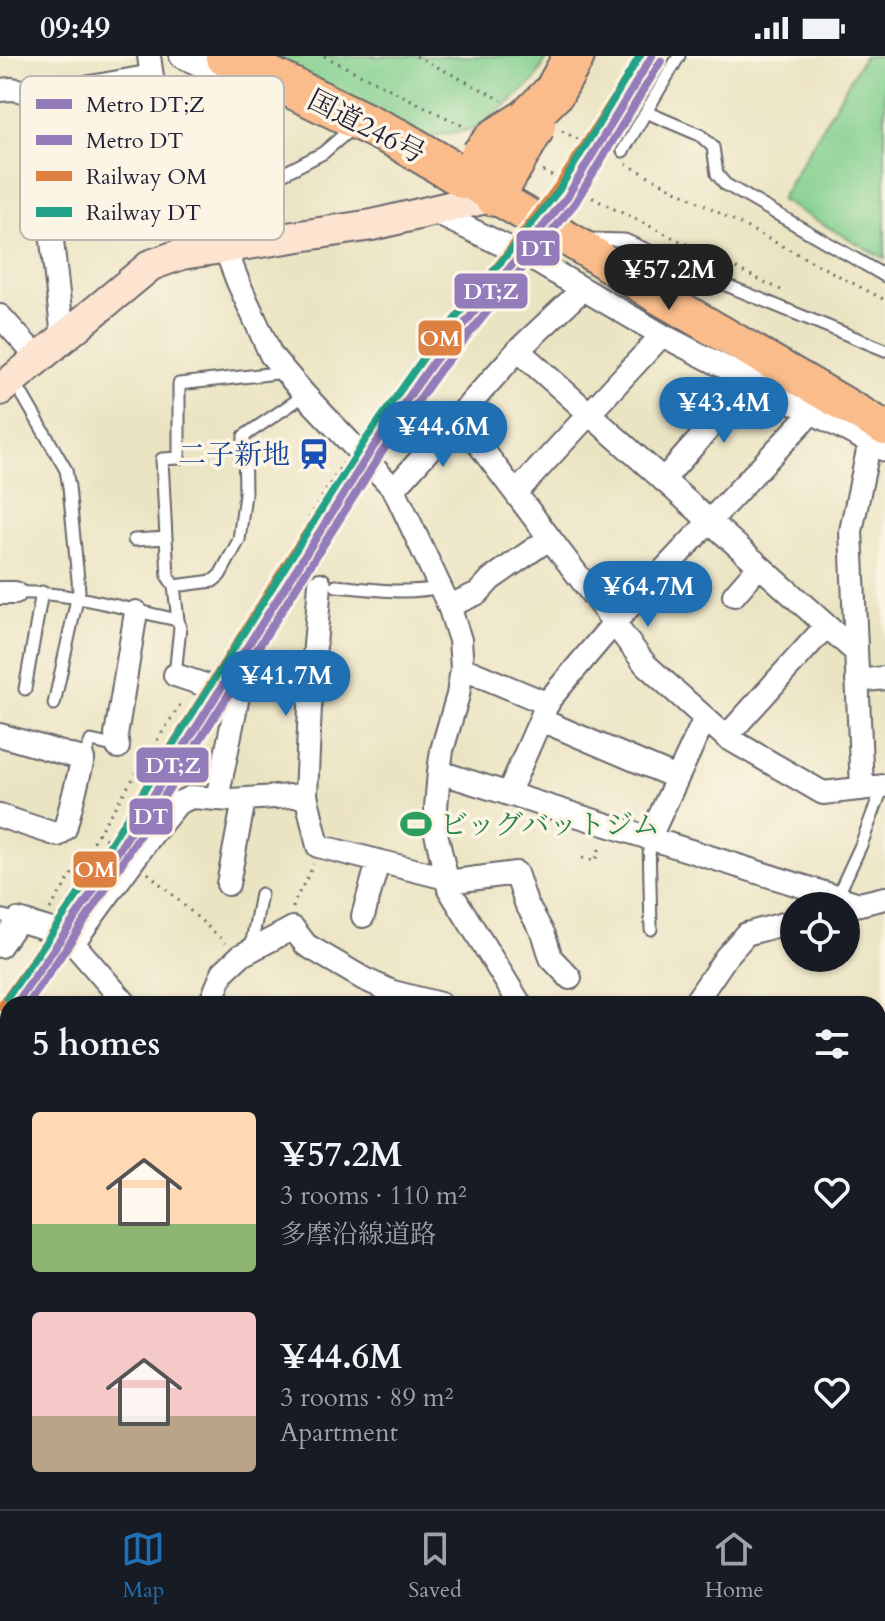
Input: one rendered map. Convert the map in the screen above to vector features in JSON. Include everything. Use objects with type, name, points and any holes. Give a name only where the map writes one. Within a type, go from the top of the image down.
[{"type":"highway","name":"国道246号","points":[[226,56],[267,76]]},
{"type":"highway","points":[[492,155],[574,56]]},
{"type":"highway","name":"国道246号","points":[[284,84],[398,139],[433,148],[492,155]]},
{"type":"main road","points":[[492,155],[580,246],[880,440]]},
{"type":"street","points":[[181,56],[223,76]]},
{"type":"street","points":[[0,90],[20,90]]},
{"type":"street","points":[[284,105],[406,162],[420,165],[492,155]]},
{"type":"street","points":[[284,238],[372,225],[492,155]]},
{"type":"street","points":[[458,417],[645,664],[726,737],[823,793],[877,787],[857,681],[851,531],[880,440],[812,412],[662,335],[532,259],[492,155]]},
{"type":"street","points":[[52,240],[63,337]]},
{"type":"street","points":[[182,254],[197,240]]},
{"type":"street","points":[[222,240],[271,355],[394,489],[445,596],[460,640],[462,668],[458,695],[442,750],[436,833],[446,880],[515,996]]},
{"type":"street","points":[[7,384],[151,265],[182,254],[272,240]]},
{"type":"street","points":[[394,489],[518,350],[583,289]]},
{"type":"street","points":[[0,316],[38,358]]},
{"type":"street","points":[[516,493],[662,335]]},
{"type":"street","points":[[518,350],[856,652]]},
{"type":"street","points":[[663,480],[751,381]]},
{"type":"street","points":[[508,794],[544,712],[614,623],[812,412]]},
{"type":"street","points":[[445,596],[478,593],[491,579],[550,538]]},
{"type":"street","points":[[734,595],[759,566]]},
{"type":"street","points":[[328,585],[310,707],[306,795],[318,846],[446,880],[516,873],[551,958],[570,978]]},
{"type":"street","points":[[118,747],[116,735],[136,612]]},
{"type":"street","points":[[726,737],[826,626]]},
{"type":"street","points":[[462,668],[677,778]]},
{"type":"street","points":[[857,681],[885,678]]},
{"type":"street","points":[[192,680],[238,696],[217,799]]},
{"type":"street","points":[[649,839],[705,718]]},
{"type":"street","points":[[0,735],[83,759],[65,829],[58,835],[0,816]]},
{"type":"street","points":[[439,772],[813,892]]},
{"type":"street","points":[[73,943],[178,803],[192,797],[244,800],[306,795]]},
{"type":"street","points":[[228,884],[244,800]]},
{"type":"street","points":[[363,916],[378,862]]},
{"type":"street","points":[[860,901],[885,898]]},
{"type":"street","points":[[0,946],[19,920],[55,931],[73,943],[119,996]]},
{"type":"street","points":[[699,996],[746,934],[780,925]]},
{"type":"street","points":[[213,996],[223,972],[245,954],[293,928],[306,945],[364,979],[409,996]]},
{"type":"street","points":[[364,979],[366,996]]},
{"type":"lane","points":[[623,156],[679,56]]},
{"type":"lane","points":[[102,76],[150,64]]},
{"type":"lane","points":[[646,112],[700,135],[713,147],[717,174],[725,184],[885,276]]},
{"type":"lane","points":[[284,173],[323,153],[345,134]]},
{"type":"lane","points":[[580,246],[584,239],[625,240],[885,350]]},
{"type":"lane","points":[[192,680],[178,620],[174,586],[168,577],[162,459],[179,458],[179,384],[277,373],[284,369]]},
{"type":"lane","points":[[7,384],[66,470],[69,487],[79,590],[54,704]]},
{"type":"lane","points":[[174,586],[213,581],[220,575],[239,540],[245,494],[244,436],[305,395]]},
{"type":"lane","points":[[134,540],[166,538]]},
{"type":"lane","points":[[328,585],[390,591],[428,590],[445,596]]},
{"type":"lane","points":[[25,689],[42,592]]},
{"type":"lane","points":[[8,593],[42,592],[78,597],[178,620]]},
{"type":"lane","points":[[83,759],[91,741],[118,747]]},
{"type":"lane","points":[[850,892],[877,787]]},
{"type":"lane","points":[[649,839],[651,929]]},
{"type":"lane","points":[[245,954],[261,894]]},
{"type":"path","points":[[324,56],[492,155],[604,204],[785,292]]},
{"type":"path","points":[[416,56],[492,155]]},
{"type":"path","points":[[492,155],[609,155]]},
{"type":"path","points":[[623,156],[885,300]]},
{"type":"path","points":[[19,920],[338,471]]},
{"type":"path","points":[[582,858],[595,861],[607,825]]},
{"type":"path","points":[[293,928],[293,907],[310,873],[318,846]]},
{"type":"path","points":[[134,860],[245,954]]},
{"type":"green space","points":[[257,56],[548,56],[534,81],[479,128],[428,137]]},
{"type":"green space","points":[[864,56],[885,56],[885,259],[780,200]]},
{"type":"metro line","name":"DT;Z","points":[[21,996],[86,902],[374,446],[432,364],[567,197],[652,56]]},
{"type":"metro line","name":"DT","points":[[33,996],[94,907],[382,452],[440,370],[575,203],[661,61]]},
{"type":"rail line","name":"DT","points":[[9,996],[78,896],[366,440],[424,358],[559,191],[640,56]]},
{"type":"rail line","name":"OM","points":[[8,996],[77,898],[292,554],[424,358],[560,183],[641,56]]},
{"type":"place","name":"二子新地","points":[[314,454]]},
{"type":"place","name":"ビッグバットジム","points":[[416,824]]}]
